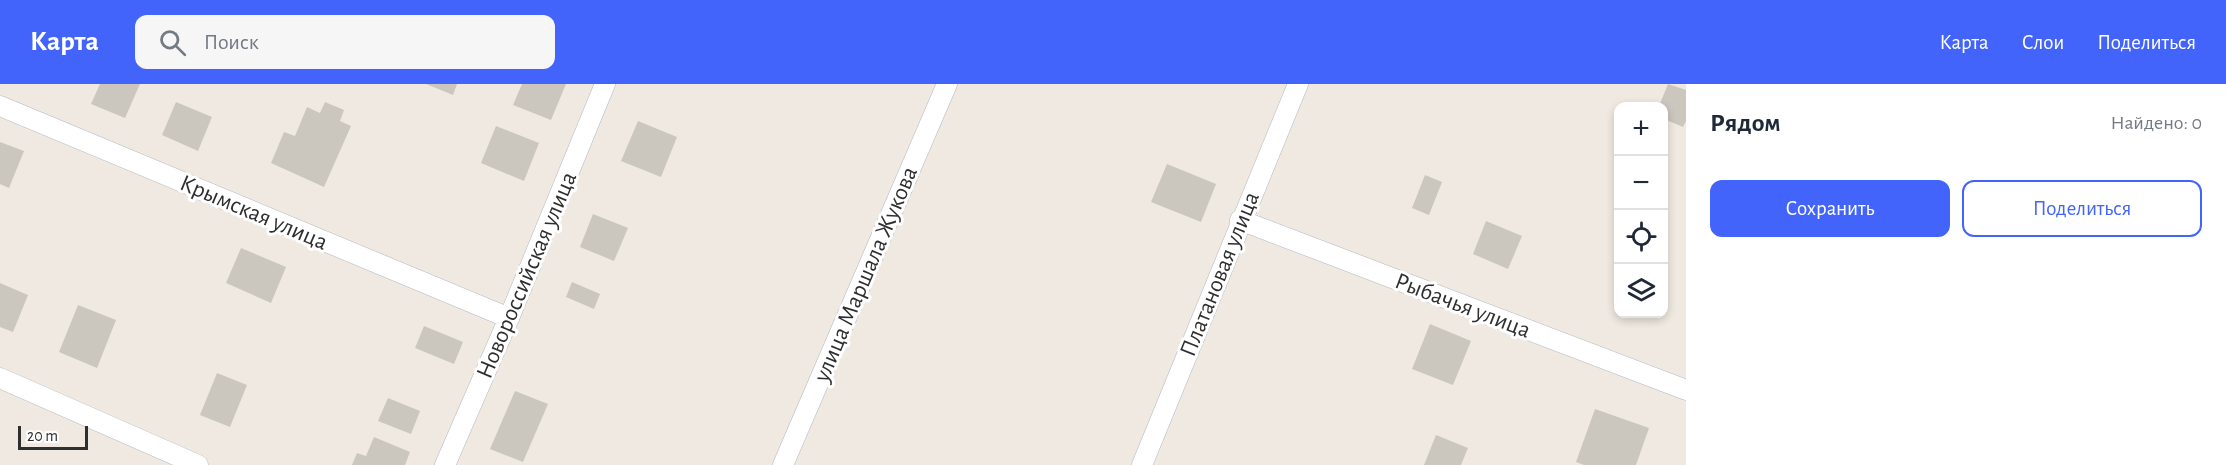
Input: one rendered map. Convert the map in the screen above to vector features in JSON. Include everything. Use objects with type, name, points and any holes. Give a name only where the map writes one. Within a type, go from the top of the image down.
[{"type":"street","name":"Новороссийская улица","points":[[445,465],[509,318],[605,84]]},
{"type":"street","name":"улица Маршала Жукова","points":[[783,465],[946,84]]},
{"type":"street","name":"Платановая улица","points":[[1142,465],[1240,220],[1298,84]]},
{"type":"street","name":"Крымская улица","points":[[0,106],[509,318]]},
{"type":"street","name":"Рыбачья улица","points":[[1240,220],[1686,390]]},
{"type":"street","points":[[0,378],[198,465]]},
{"type":"building","points":[[100,84],[140,84],[125,118],[91,104]]},
{"type":"building","points":[[426,84],[457,84],[453,95]]},
{"type":"building","points":[[522,84],[566,84],[551,120],[513,105]]},
{"type":"building","points":[[1668,84],[1686,90],[1686,121],[1683,127],[1668,121],[1668,102],[1661,102]]},
{"type":"building","points":[[176,102],[212,117],[198,151],[162,135]]},
{"type":"building","points":[[325,102],[344,110],[340,121],[351,126],[324,187],[271,163],[284,132],[295,136],[307,107],[320,113]]},
{"type":"building","points":[[638,121],[677,137],[661,177],[621,161]]},
{"type":"building","points":[[496,126],[539,143],[524,181],[481,163]]},
{"type":"building","points":[[0,142],[24,151],[9,188],[0,184]]},
{"type":"building","points":[[1167,164],[1216,184],[1201,222],[1151,202]]},
{"type":"building","points":[[1425,175],[1442,182],[1429,215],[1412,208]]},
{"type":"building","points":[[593,214],[628,228],[614,261],[580,247]]},
{"type":"building","points":[[1486,221],[1522,236],[1508,269],[1473,254]]},
{"type":"building","points":[[241,248],[286,267],[271,303],[226,283]]},
{"type":"building","points":[[572,282],[600,294],[594,309],[566,297]]},
{"type":"building","points":[[0,283],[28,295],[13,332],[0,327]]},
{"type":"building","points":[[78,305],[116,320],[97,368],[59,352]]},
{"type":"building","points":[[1430,324],[1471,341],[1453,385],[1412,369]]},
{"type":"building","points":[[424,326],[463,342],[454,364],[415,348]]},
{"type":"building","points":[[217,373],[247,385],[230,427],[200,415]]},
{"type":"building","points":[[515,391],[548,404],[523,462],[490,449]]},
{"type":"building","points":[[388,398],[420,411],[411,434],[378,421]]},
{"type":"building","points":[[1595,409],[1649,428],[1636,465],[1584,465],[1576,462]]},
{"type":"building","points":[[1436,435],[1468,448],[1461,465],[1424,465]]},
{"type":"building","points":[[374,437],[410,452],[405,465],[352,465],[357,453],[366,456]]}]
